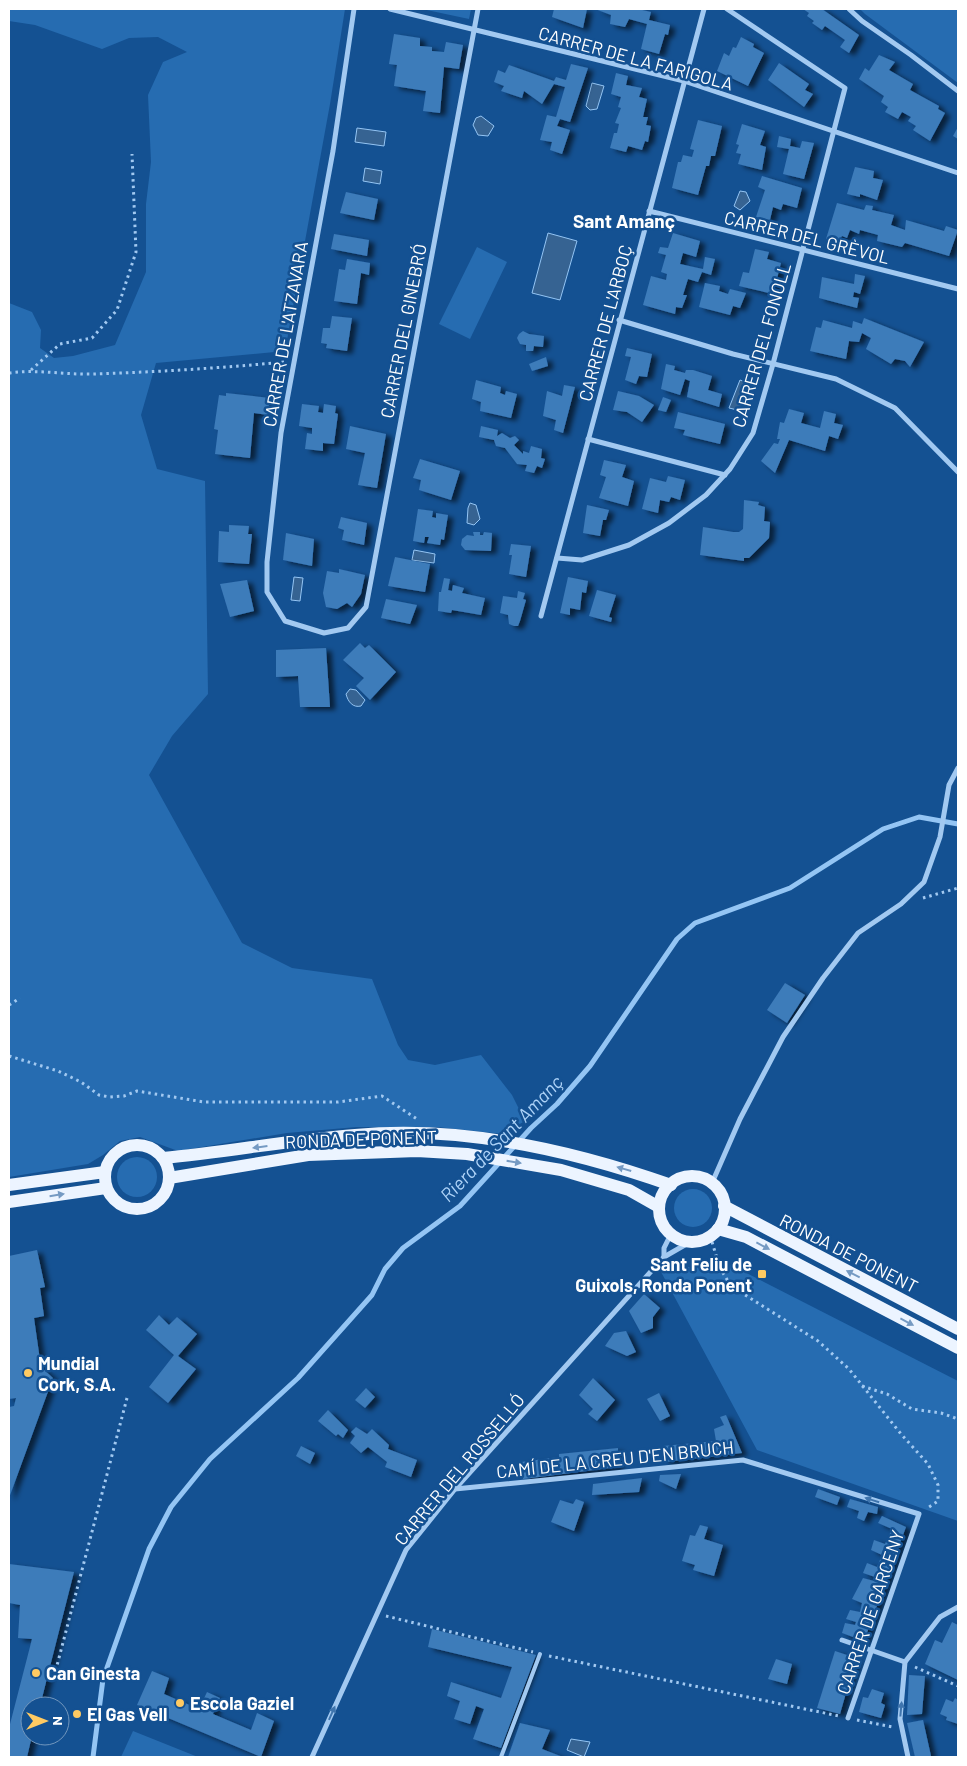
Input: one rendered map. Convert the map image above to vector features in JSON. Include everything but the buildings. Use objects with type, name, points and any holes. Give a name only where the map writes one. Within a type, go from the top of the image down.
[{"type":"main road","points":[[163,1158],[356,1134],[453,1135],[568,1152],[670,1184]]},
{"type":"main road","points":[[140,1144],[150,1147],[163,1158],[169,1178],[166,1189],[160,1198],[141,1208],[120,1204],[106,1188],[105,1172],[108,1162],[115,1153],[129,1145],[140,1144]]},
{"type":"main road","name":"RONDA DE PONENT","points":[[169,1178],[308,1155],[417,1151],[467,1154],[561,1170],[629,1190],[659,1207]]},
{"type":"main road","points":[[9,1186],[105,1172]]},
{"type":"main road","points":[[691,1176],[702,1178],[712,1183],[720,1193],[724,1206],[723,1218],[714,1233],[700,1241],[690,1242],[671,1234],[662,1222],[659,1207],[662,1195],[670,1184],[691,1176]]},
{"type":"main road","points":[[9,1202],[106,1188]]},
{"type":"main road","name":"RONDA DE PONENT","points":[[724,1206],[958,1329]]},
{"type":"main road","points":[[714,1233],[746,1237],[958,1348]]},
{"type":"street","name":"CARRER DE L'ATZAVARA","points":[[324,633],[285,621],[267,592],[267,562],[281,433],[333,151],[354,9]]},
{"type":"street","name":"CARRER DE LA FARIGOLA","points":[[390,9],[684,81],[958,173]]},
{"type":"street","name":"CARRER DEL GINEBRÓ","points":[[324,633],[348,628],[366,607],[478,9]]},
{"type":"street","name":"CARRER DE L'ARBOÇ","points":[[541,616],[704,9]]},
{"type":"street","name":"CARRER DEL FONOLL","points":[[557,558],[582,560],[629,545],[669,523],[706,495],[725,475],[753,432],[773,364],[845,88],[728,9]]},
{"type":"street","points":[[849,9],[862,21],[958,91]]},
{"type":"street","name":"CARRER DEL GRÈVOL","points":[[649,211],[958,289]]},
{"type":"street","points":[[619,320],[733,354],[836,379],[895,408],[958,472]]},
{"type":"street","points":[[588,439],[725,475]]},
{"type":"street","points":[[712,1183],[740,1119],[783,1037],[818,985],[858,933],[901,904],[924,882],[940,837],[949,785],[958,768]]},
{"type":"street","name":"CARRER DEL ROSSELLÓ","points":[[664,1257],[664,1248],[671,1234]]},
{"type":"street","name":"CARRER DEL ROSSELLÓ","points":[[312,1757],[406,1550],[455,1489],[664,1257],[690,1242]]},
{"type":"street","name":"CAMÍ DE LA CREU D'EN BRUCH","points":[[455,1489],[742,1460],[919,1514]]},
{"type":"street","name":"CARRER DE GARCENY","points":[[848,1718],[919,1514]]},
{"type":"street","points":[[908,1757],[900,1719],[905,1662],[940,1617],[958,1607]]},
{"type":"street","points":[[842,1640],[905,1662]]},
{"type":"lane","points":[[501,1757],[540,1654]]},
{"type":"path","points":[[30,370],[60,344],[92,338],[117,310],[136,252],[132,154]]},
{"type":"path","points":[[9,374],[30,370],[82,374],[172,372],[294,361]]},
{"type":"path","points":[[901,904],[958,888]]},
{"type":"path","points":[[9,1005],[20,998]]},
{"type":"path","points":[[9,1056],[58,1071],[81,1082],[100,1095],[110,1097],[124,1096],[137,1091],[204,1102],[338,1102],[382,1096],[422,1121],[421,1134]]},
{"type":"path","points":[[714,1233],[720,1268],[731,1286],[818,1341],[849,1370],[900,1434],[928,1464],[938,1485],[938,1501],[919,1514]]},
{"type":"path","points":[[862,1386],[887,1394],[912,1409],[941,1413],[958,1419]]},
{"type":"path","points":[[54,1678],[127,1398]]},
{"type":"path","points":[[376,1614],[540,1654],[902,1729]]},
{"type":"path","points":[[905,1662],[958,1686]]},
{"type":"shaded area","points":[[9,9],[345,9],[330,104],[285,351],[156,363],[141,415],[157,469],[205,481],[208,694],[172,736],[149,775],[242,943],[292,968],[372,979],[398,1045],[408,1060],[435,1065],[481,1055],[512,1095],[525,1121],[503,1134],[437,1127],[357,1127],[287,1133],[178,1151],[140,1137],[120,1141],[88,1164],[9,1177],[9,303],[32,312],[41,330],[40,348],[54,358],[73,356],[115,345],[146,272],[146,204],[151,162],[148,95],[163,62],[187,52],[158,37],[129,38],[102,49],[35,25],[9,21]]},
{"type":"shaded area","points":[[422,9],[471,9],[469,19]]},
{"type":"shaded area","points":[[860,9],[958,9],[958,83],[865,14]]},
{"type":"shaded area","points":[[592,83],[604,86],[597,109],[590,110],[586,106]]},
{"type":"shaded area","points":[[481,116],[494,126],[488,136],[478,135],[473,125],[476,118]]},
{"type":"shaded area","points":[[357,128],[386,132],[384,146],[355,142]]},
{"type":"shaded area","points":[[365,168],[382,171],[380,184],[363,181]]},
{"type":"shaded area","points":[[740,191],[746,192],[750,201],[740,210],[734,206]]},
{"type":"shaded area","points":[[548,233],[577,241],[560,300],[532,293]]},
{"type":"shaded area","points":[[477,247],[507,262],[470,339],[439,324]]},
{"type":"shaded area","points":[[740,380],[750,384],[746,412],[729,408]]},
{"type":"shaded area","points":[[470,503],[476,505],[480,519],[474,525],[467,523]]},
{"type":"shaded area","points":[[414,550],[435,554],[434,563],[412,560]]},
{"type":"shaded area","points":[[294,577],[303,578],[300,601],[291,600]]},
{"type":"shaded area","points":[[350,689],[356,690],[365,700],[361,706],[353,705],[348,700],[346,694]]},
{"type":"shaded area","points":[[141,1157],[148,1160],[154,1166],[157,1177],[156,1185],[148,1194],[141,1197],[133,1197],[126,1194],[118,1185],[117,1173],[120,1166],[129,1158]]},
{"type":"shaded area","points":[[693,1189],[707,1194],[712,1208],[707,1222],[693,1227],[679,1222],[674,1208],[679,1194]]},
{"type":"shaded area","points":[[723,1261],[958,1381],[958,1521],[757,1450],[660,1270],[666,1264],[688,1267]]},
{"type":"shaded area","points":[[133,1731],[198,1757],[121,1757]]},
{"type":"shaded area","points":[[571,1739],[590,1742],[584,1757],[567,1750]]},
{"type":"waterway","name":"Riera de Sant Amanç","points":[[93,1757],[103,1679],[149,1549],[171,1507],[210,1459],[298,1378],[372,1295],[385,1269],[403,1248],[460,1206],[531,1128],[557,1104],[590,1066],[677,939],[695,923],[790,888],[883,829],[919,817],[958,824]]},
{"type":"place","name":"Sant Feliu de Guixols, Ronda Ponent","points":[[762,1274]]},
{"type":"place","name":"Mundial Cork, S.A.","points":[[28,1373]]},
{"type":"place","name":"Can Ginesta","points":[[36,1673]]},
{"type":"place","name":"Escola Gaziel","points":[[180,1703]]},
{"type":"place","name":"El Gas Vell","points":[[77,1714]]},
{"type":"district","name":"Sant Amanç","points":[[624,220]]}]
